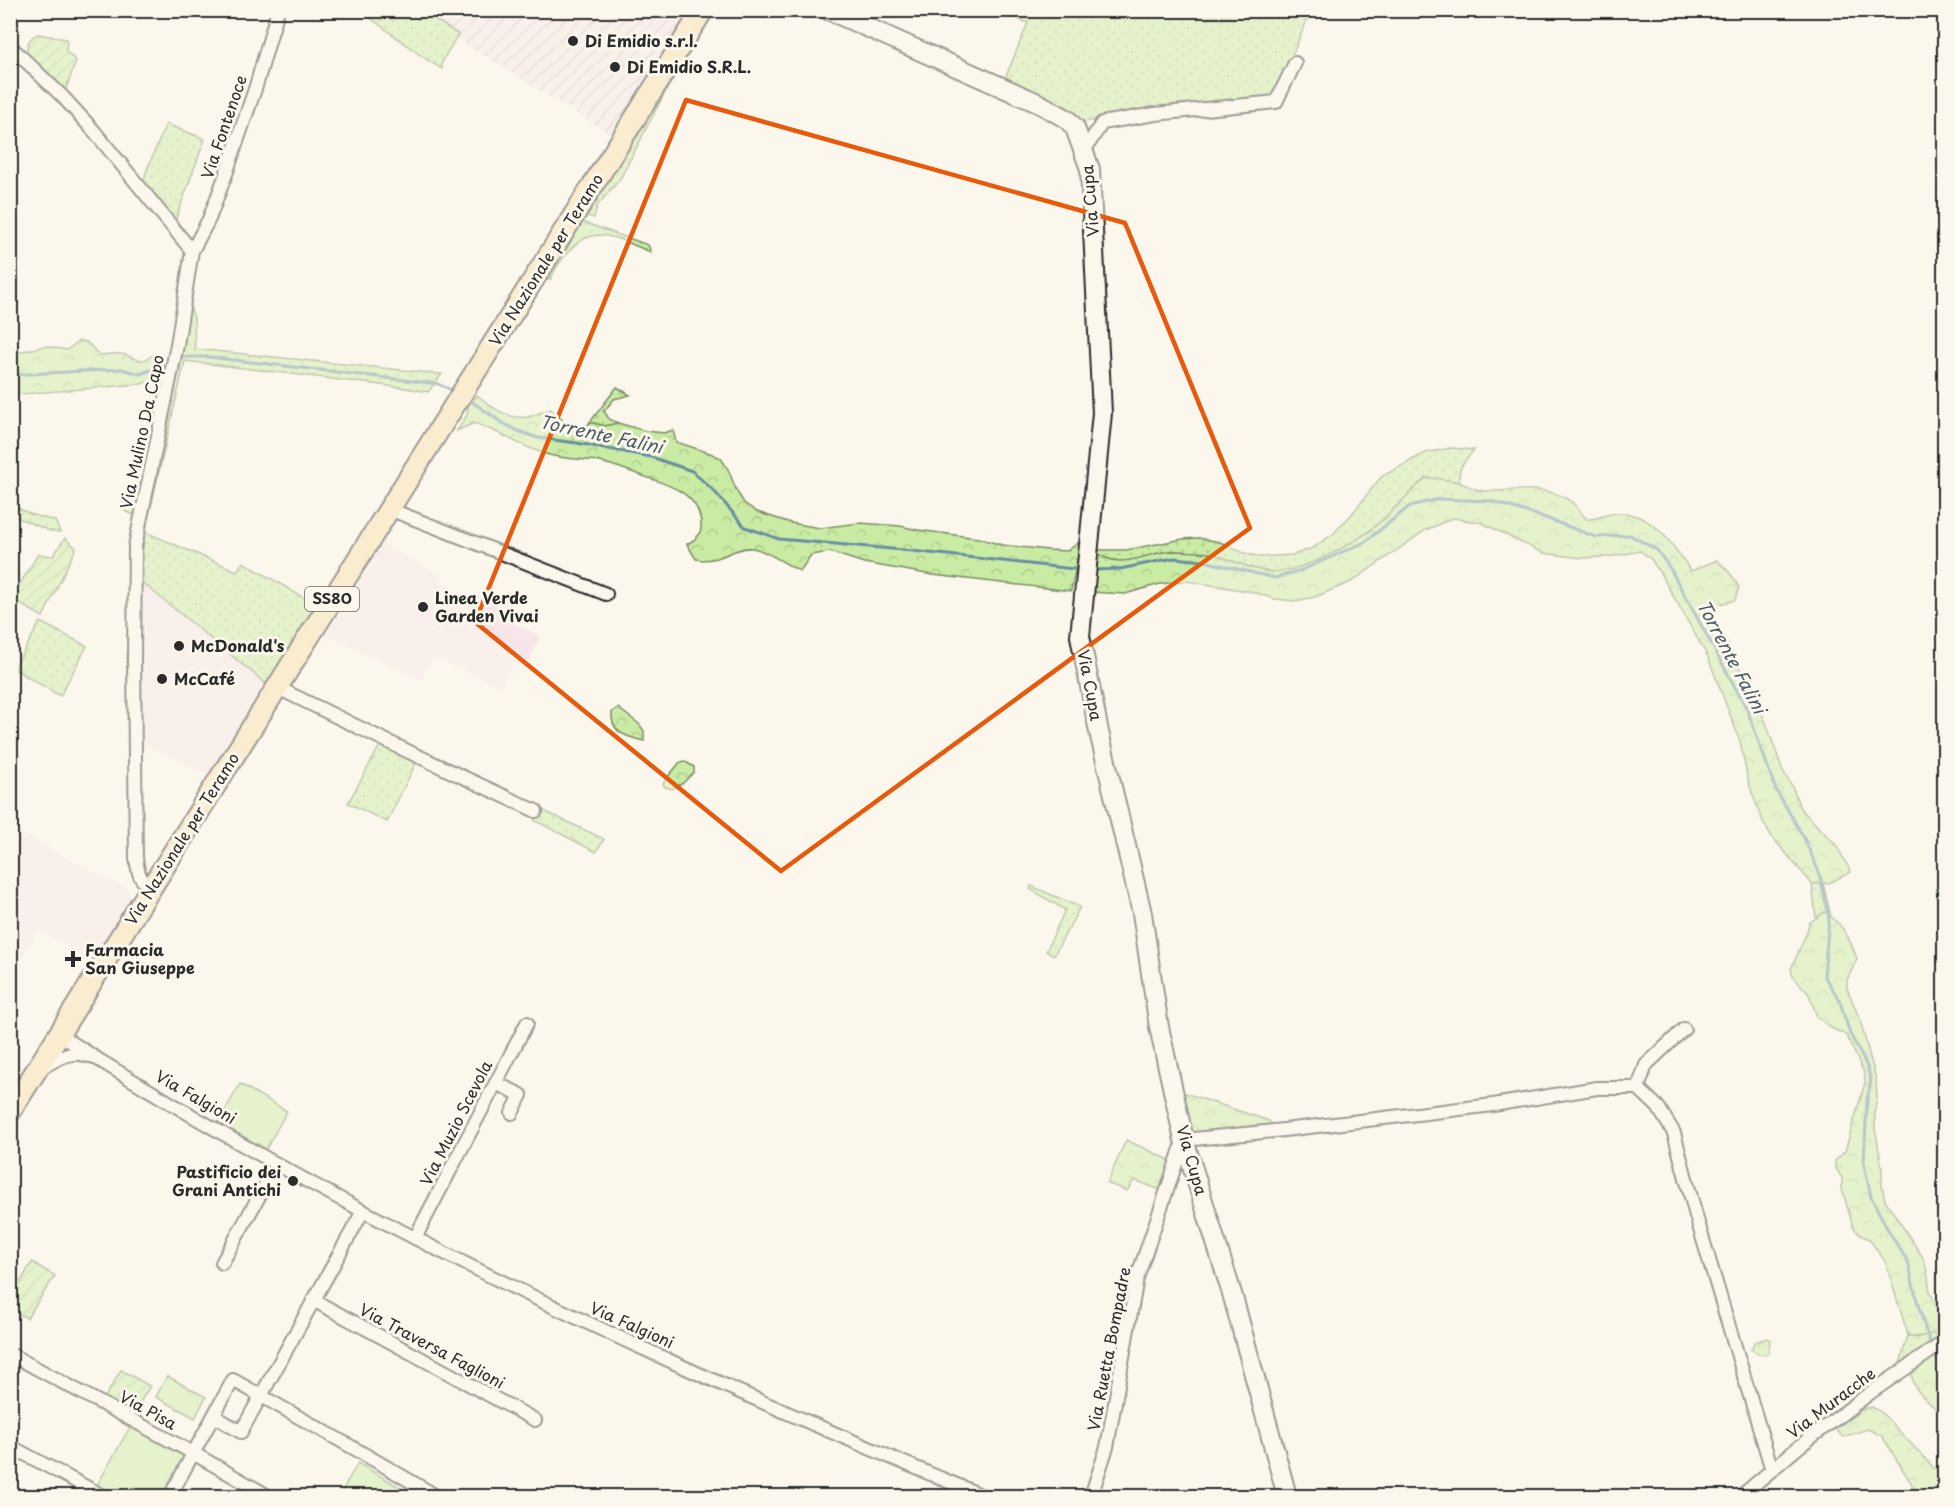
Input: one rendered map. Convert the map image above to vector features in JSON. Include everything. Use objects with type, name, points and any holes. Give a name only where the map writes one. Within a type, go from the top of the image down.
[{"type":"main road","name":"Via Nazionale per Teramo","points":[[10,1112],[703,10]]},
{"type":"street","name":"Via Fontenoce","points":[[192,251],[209,219],[226,174],[256,86],[278,10]]},
{"type":"street","name":"Via Cupa","points":[[828,10],[1067,119],[1075,128],[1090,170],[1102,413],[1080,636],[1099,732],[1142,913],[1159,1027],[1184,1140],[1233,1297],[1287,1497]]},
{"type":"street","points":[[10,46],[63,97],[192,251]]},
{"type":"street","points":[[1084,151],[1102,123],[1155,114],[1276,102],[1295,63]]},
{"type":"street","name":"Via Mulino Da Capo","points":[[152,888],[144,884],[139,877],[136,858],[135,546],[177,345],[192,251]]},
{"type":"street","points":[[389,509],[606,594]]},
{"type":"street","points":[[276,687],[536,812]]},
{"type":"street","name":"Via Muzio Scevola","points":[[415,1238],[527,1023]]},
{"type":"street","points":[[1638,1088],[1646,1065],[1684,1029]]},
{"type":"street","name":"Via Falgioni","points":[[60,1035],[277,1164],[415,1238],[584,1321],[823,1430],[983,1497]]},
{"type":"street","name":"Via Falgioni","points":[[34,1073],[70,1054],[82,1054],[97,1059]]},
{"type":"street","points":[[496,1083],[521,1095],[512,1113]]},
{"type":"street","points":[[1184,1140],[1493,1105],[1597,1088],[1638,1088],[1658,1107],[1674,1133],[1696,1216],[1772,1470]]},
{"type":"street","name":"Via Ruetta Bompadre","points":[[1091,1497],[1107,1447],[1137,1278],[1184,1140]]},
{"type":"street","points":[[222,1263],[277,1164]]},
{"type":"street","points":[[213,1416],[241,1432],[363,1211]]},
{"type":"street","name":"Via Traversa Faglioni","points":[[313,1300],[535,1420]]},
{"type":"street","name":"Via Muracche","points":[[1742,1497],[1801,1445],[1944,1342]]},
{"type":"street","name":"Via Pisa","points":[[10,1354],[193,1453],[268,1497]]},
{"type":"street","points":[[170,1497],[233,1380],[436,1497]]},
{"type":"street","points":[[10,1446],[83,1492],[103,1497]]},
{"type":"highlighted area","points":[[686,100],[1125,223],[1250,528],[781,871],[475,622]]},
{"type":"shaded area","points":[[421,11],[696,11],[616,138],[455,38],[457,34]]},
{"type":"shaded area","name":"Linea Verde Garden Vivai","points":[[382,543],[443,576],[440,582],[471,597],[485,588],[507,595],[501,617],[540,636],[526,668],[513,662],[501,687],[433,657],[422,680],[326,636]]},
{"type":"shaded area","name":"McDonald's","points":[[139,580],[270,687],[213,777],[140,742]]},
{"type":"shaded area","points":[[10,827],[129,890],[132,905],[95,963],[39,930],[22,958],[11,952]]},
{"type":"green space","points":[[361,11],[421,11],[458,34],[442,62],[442,69]]},
{"type":"green space","points":[[1018,11],[1311,11],[1279,86],[1266,99],[1121,114],[1085,122],[1004,81],[1028,23],[1015,18]]},
{"type":"green space","points":[[38,34],[67,39],[66,51],[76,61],[65,92],[60,84],[27,54],[29,41]]},
{"type":"green space","points":[[669,77],[672,79],[620,179],[597,206],[594,218],[582,214]]},
{"type":"green space","points":[[166,124],[205,139],[174,224],[143,185]]},
{"type":"green space","points":[[577,220],[648,245],[651,252],[608,236],[588,237],[569,251],[551,279],[539,283]]},
{"type":"green space","points":[[190,307],[194,318],[195,349],[442,374],[428,392],[185,361],[145,532],[185,322]]},
{"type":"green space","points":[[79,341],[87,342],[99,355],[125,355],[142,360],[153,355],[163,367],[165,376],[141,384],[11,395],[11,354],[45,346],[67,350]]},
{"type":"green space","points":[[617,387],[630,395],[614,399],[604,411],[609,419],[618,423],[605,426],[590,422]]},
{"type":"green space","points":[[477,395],[494,408],[514,417],[528,417],[551,409],[579,436],[590,422],[605,426],[618,423],[646,431],[664,433],[673,430],[676,442],[721,458],[744,503],[757,512],[791,523],[820,528],[860,523],[900,526],[978,538],[1002,545],[1048,550],[1067,551],[1081,541],[1071,591],[933,575],[864,563],[830,552],[811,555],[800,571],[769,554],[752,548],[745,548],[712,559],[696,559],[687,544],[698,536],[701,530],[699,512],[694,503],[679,490],[596,461],[558,457],[536,451],[474,423],[457,431],[467,415],[468,406]]},
{"type":"green space","points":[[1451,448],[1474,450],[1459,472],[1460,482],[1426,478],[1380,522],[1357,539],[1326,557],[1293,569],[1265,571],[1208,553],[1172,551],[1122,561],[1103,557],[1094,550],[1126,550],[1199,538],[1220,542],[1244,553],[1260,557],[1293,555],[1313,548],[1334,533],[1381,477],[1425,453]]},
{"type":"green space","points":[[1426,478],[1458,482],[1484,491],[1531,490],[1555,493],[1575,505],[1587,519],[1614,513],[1630,514],[1642,518],[1661,532],[1691,571],[1717,560],[1730,573],[1739,587],[1735,600],[1710,607],[1765,720],[1783,771],[1793,788],[1800,808],[1836,845],[1851,872],[1829,883],[1812,884],[1772,837],[1762,820],[1748,781],[1740,741],[1708,657],[1660,573],[1651,559],[1640,551],[1609,557],[1581,558],[1543,553],[1482,523],[1453,518],[1426,530],[1351,582],[1315,597],[1295,601],[1275,599],[1253,592],[1187,581],[1160,584],[1125,594],[1090,592],[1094,550],[1103,557],[1122,561],[1172,551],[1208,553],[1265,571],[1293,569],[1309,564],[1326,557],[1370,530]]},
{"type":"green space","points":[[132,490],[139,492],[135,515],[126,512],[122,506],[124,496]]},
{"type":"green space","points":[[10,504],[30,514],[55,521],[60,532],[50,531],[11,515]]},
{"type":"green space","points":[[145,532],[237,571],[243,562],[318,606],[270,687],[139,580]]},
{"type":"green space","points":[[65,538],[76,548],[43,617],[11,599],[38,554],[53,556]]},
{"type":"green space","points":[[40,622],[87,646],[60,696],[14,669]]},
{"type":"green space","points":[[618,708],[639,724],[644,731],[644,741],[626,736],[617,729],[612,719],[612,712]]},
{"type":"green space","points":[[381,744],[414,759],[415,765],[387,822],[348,803]]},
{"type":"green space","points":[[684,761],[694,767],[694,772],[683,783],[672,789],[665,787],[663,784],[666,778],[679,763]]},
{"type":"green space","points":[[540,809],[604,839],[596,852],[534,820]]},
{"type":"green space","points":[[1823,883],[1831,917],[1825,912],[1816,918],[1812,884]]},
{"type":"green space","points":[[1031,886],[1080,907],[1054,955],[1046,951],[1065,910],[1030,889]]},
{"type":"green space","points":[[1825,912],[1845,932],[1857,959],[1847,980],[1847,988],[1860,1020],[1876,1079],[1875,1128],[1885,1200],[1922,1256],[1927,1270],[1930,1292],[1938,1309],[1941,1331],[1925,1336],[1908,1335],[1885,1261],[1869,1239],[1860,1235],[1853,1227],[1842,1189],[1842,1178],[1835,1167],[1835,1161],[1845,1151],[1865,1083],[1864,1073],[1846,1035],[1817,1017],[1809,994],[1793,977],[1791,969],[1809,923]]},
{"type":"green space","points":[[240,1084],[287,1111],[266,1149],[218,1123]]},
{"type":"green space","points":[[1179,1091],[1269,1121],[1275,1127],[1189,1136]]},
{"type":"green space","points":[[1126,1140],[1174,1162],[1163,1191],[1134,1180],[1127,1191],[1107,1183]]},
{"type":"green space","points":[[32,1262],[55,1276],[27,1318],[11,1310],[11,1298]]},
{"type":"green space","points":[[1944,1307],[1944,1338],[1898,1371],[1908,1335],[1916,1338],[1941,1331],[1938,1309]]},
{"type":"green space","points":[[1766,1338],[1770,1340],[1769,1351],[1766,1355],[1758,1354],[1751,1349],[1755,1342]]},
{"type":"green space","points":[[1944,1349],[1944,1416],[1918,1392],[1912,1380],[1912,1373]]},
{"type":"green space","points":[[121,1370],[150,1386],[133,1414],[104,1399]]},
{"type":"green space","points":[[167,1376],[206,1397],[195,1418],[156,1397]]},
{"type":"green space","points":[[1872,1407],[1881,1412],[1934,1468],[1944,1471],[1944,1496],[1919,1496],[1882,1436],[1868,1429],[1843,1437],[1835,1429],[1865,1408]]},
{"type":"green space","points":[[133,1422],[189,1453],[166,1496],[115,1496],[96,1487]]},
{"type":"green space","points":[[358,1463],[415,1496],[339,1496]]},
{"type":"waterway","name":"Torrente Falini","points":[[180,357],[208,357],[438,384],[454,391]]},
{"type":"waterway","name":"Torrente Falini","points":[[10,375],[122,369],[140,374],[166,364]]},
{"type":"waterway","name":"Torrente Falini","points":[[468,399],[501,422],[538,438],[651,457],[692,471],[714,491],[745,527],[779,539],[1074,569]]},
{"type":"waterway","name":"Torrente Falini","points":[[1094,570],[1120,569],[1174,558],[1204,561],[1275,578],[1302,570],[1365,542],[1410,506],[1439,499],[1491,501],[1596,537],[1630,535],[1657,550],[1671,570],[1747,709],[1776,790],[1803,836],[1819,872],[1829,918],[1824,976],[1839,999],[1850,1034],[1866,1064],[1871,1080],[1867,1100],[1864,1163],[1871,1197],[1908,1262],[1930,1343]]},
{"type":"waterway","name":"Torrente Falini","points":[[1935,1356],[1944,1374]]},
{"type":"place","name":"Di Emidio s.r.l.","points":[[573,41]]},
{"type":"place","name":"Di Emidio S.R.L.","points":[[615,67]]},
{"type":"place","name":"Linea Verde Garden Vivai","points":[[423,607]]},
{"type":"place","name":"McDonald's","points":[[179,646]]},
{"type":"place","name":"McCafé","points":[[162,679]]},
{"type":"place","name":"Farmacia San Giuseppe","points":[[73,959]]},
{"type":"place","name":"Pastificio dei Grani Antichi","points":[[293,1181]]}]
